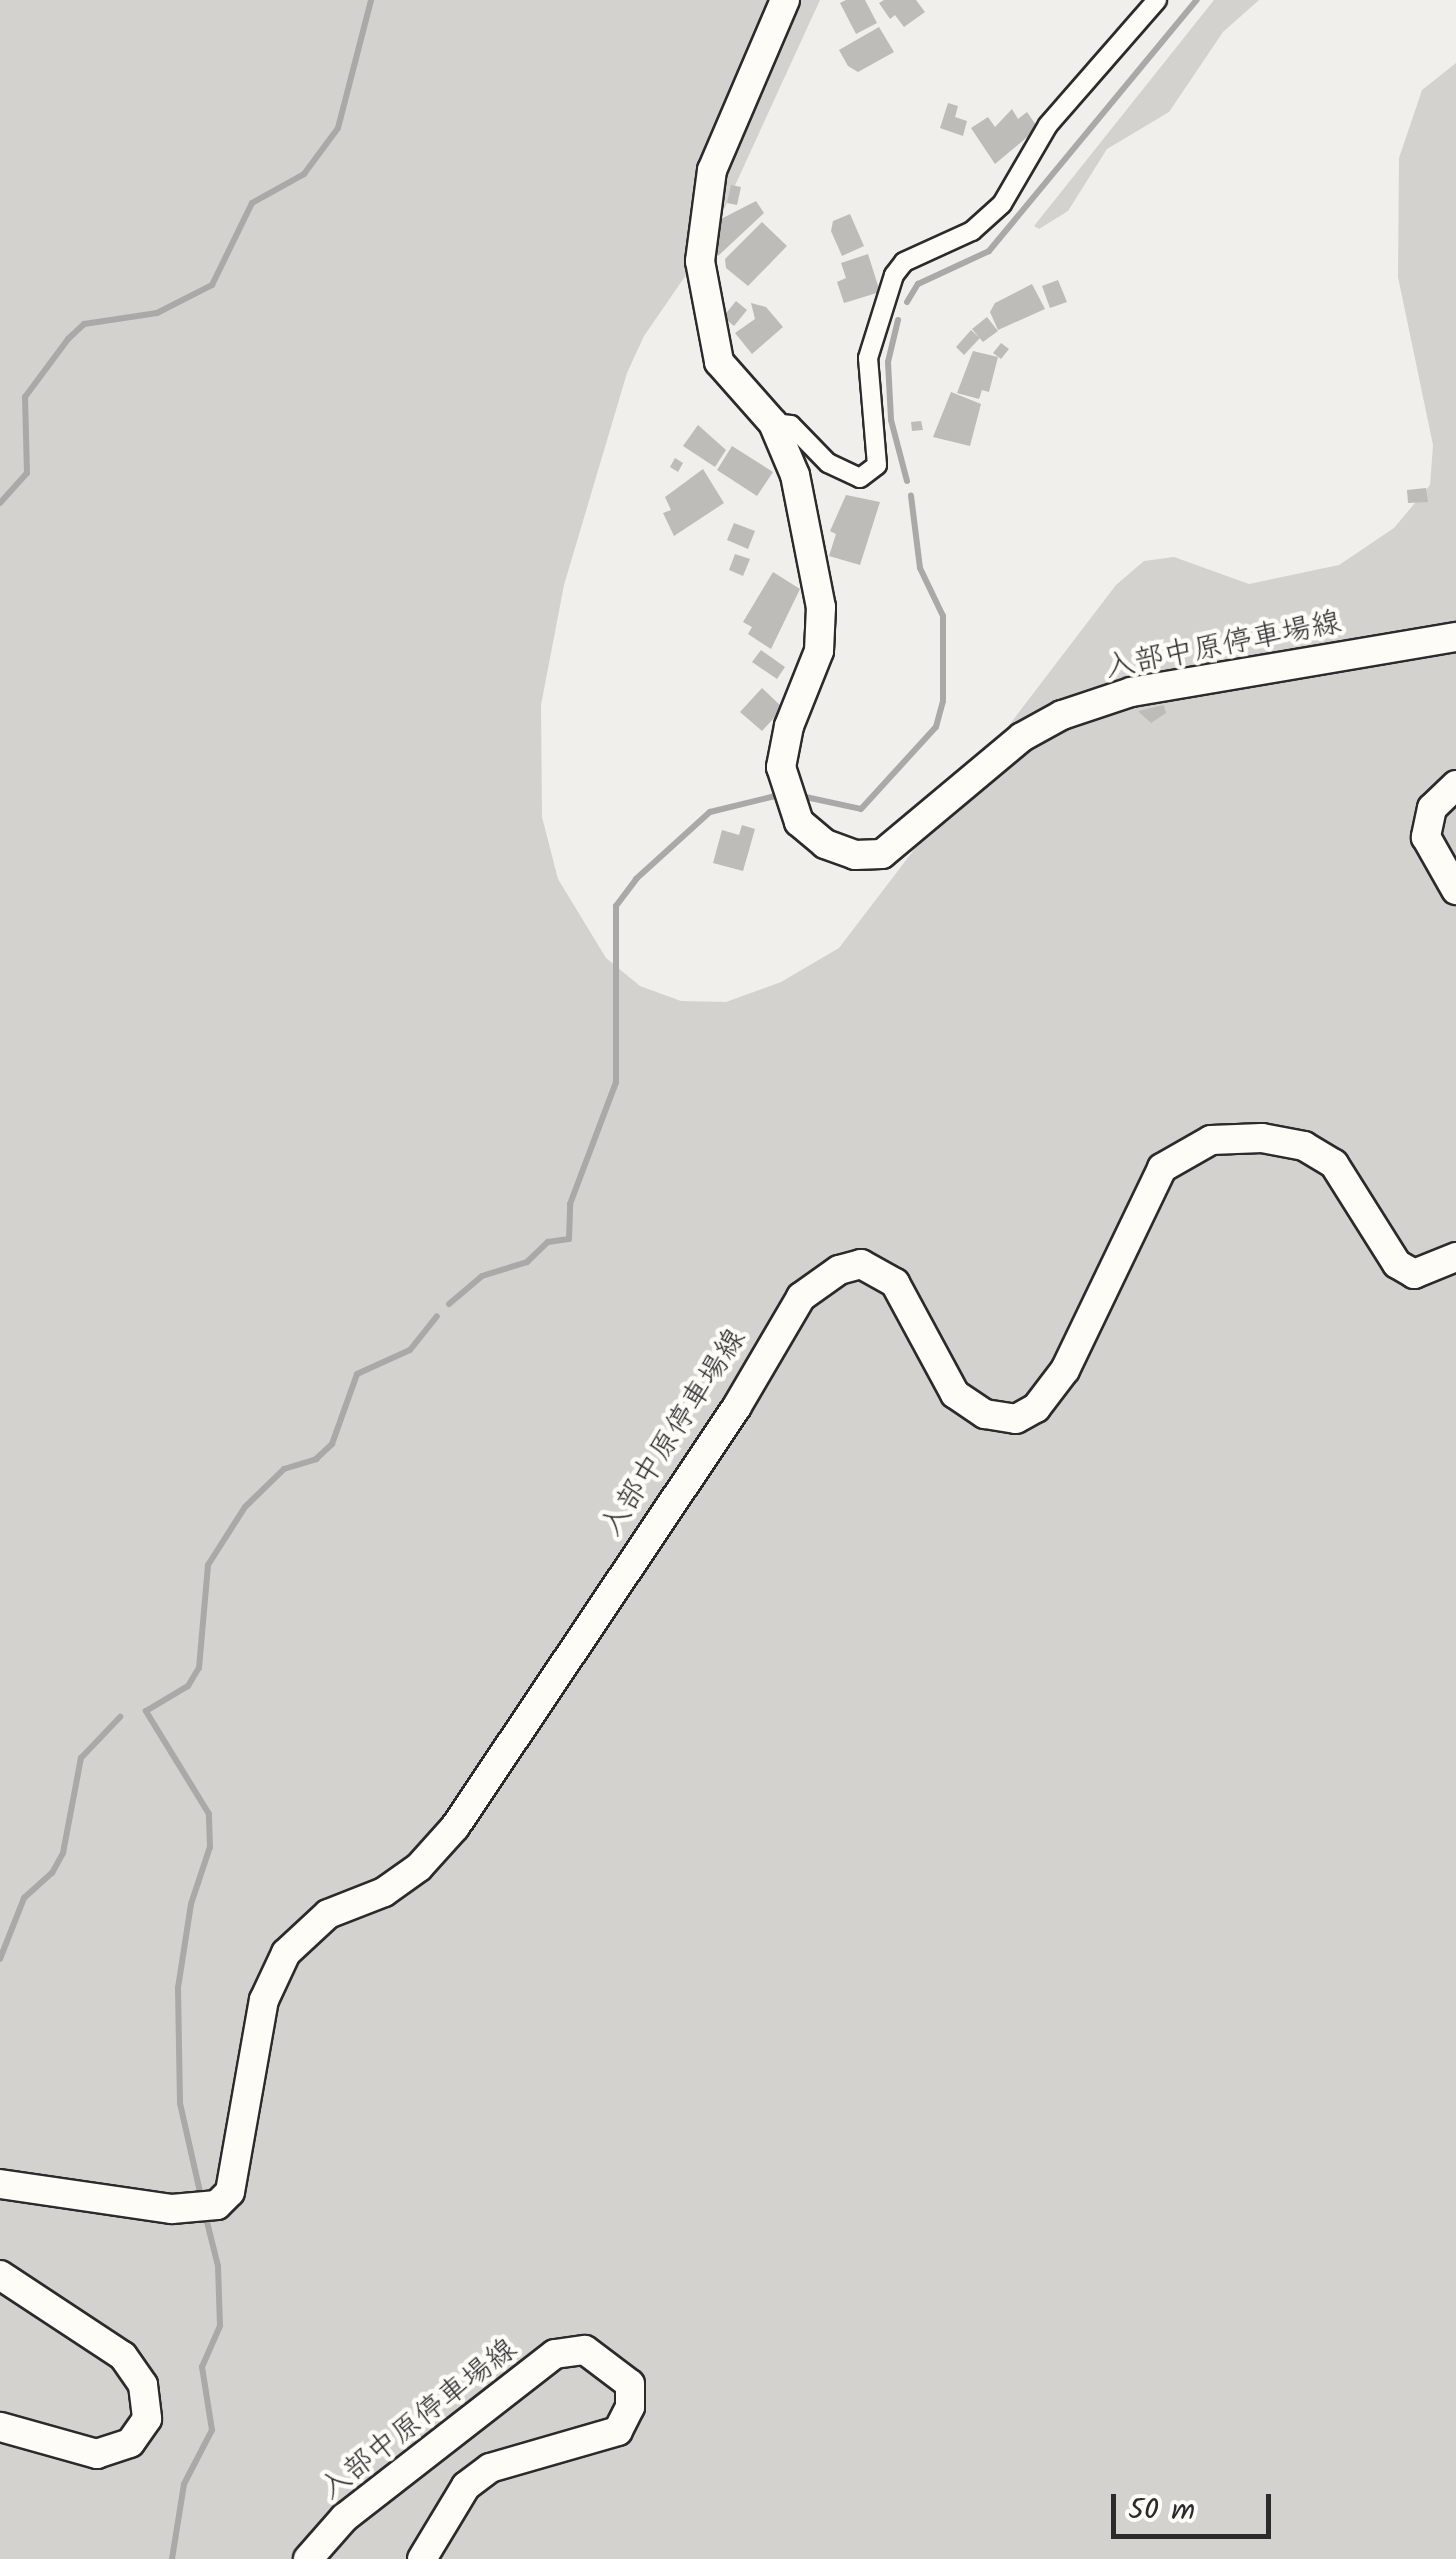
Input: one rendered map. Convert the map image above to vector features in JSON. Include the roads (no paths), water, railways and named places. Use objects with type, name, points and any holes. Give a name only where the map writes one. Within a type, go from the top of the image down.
[{"type":"main road","name":"入部中原停車場線","points":[[785,0],[712,170],[700,261],[719,362],[773,423],[795,475],[821,607],[819,651],[784,753],[787,798],[798,822],[825,844],[854,855],[882,854],[1022,737],[1062,715],[1131,692],[1456,637]]},
{"type":"main road","points":[[1456,785],[1432,808],[1426,837],[1456,890]]},
{"type":"main road","name":"入部中原停車場線","points":[[0,2184],[172,2209],[217,2205],[230,2192],[264,2000],[286,1953],[328,1914],[384,1892],[418,1867],[454,1827],[736,1408],[801,1297],[839,1270],[862,1264],[895,1283],[955,1394],[985,1414],[1016,1419],[1036,1408],[1065,1370],[1162,1168],[1211,1140],[1262,1138],[1304,1146],[1334,1164],[1397,1264],[1414,1274],[1456,1257]]},
{"type":"main road","points":[[0,2275],[123,2356],[144,2385],[147,2419],[130,2444],[97,2454],[0,2426]]},
{"type":"main road","name":"入部中原停車場線","points":[[308,2559],[344,2518],[555,2354],[585,2350],[630,2384],[630,2407],[618,2431],[490,2468],[466,2486],[422,2559]]},
{"type":"street","points":[[773,423],[791,424],[828,463],[860,478],[877,465],[868,358],[894,275],[904,262],[972,231],[1002,204],[1048,125],[1157,0]]},
{"type":"waterway","points":[[0,503],[27,473],[25,397],[68,339],[84,324],[157,313],[212,285],[252,203],[304,174],[338,128],[371,0]]},
{"type":"waterway","points":[[907,302],[918,284],[989,251],[1197,0]]},
{"type":"waterway","points":[[898,320],[888,362],[891,420],[907,481]]},
{"type":"waterway","points":[[801,796],[861,809],[936,727],[943,701],[943,616],[920,568],[911,496]]},
{"type":"waterway","points":[[449,1304],[482,1276],[527,1262],[548,1242],[569,1239],[570,1204],[616,1082],[616,906],[636,879],[710,812],[775,796]]},
{"type":"waterway","points":[[200,2192],[180,2103],[178,1988],[191,1904],[210,1847],[209,1814],[146,1711],[188,1686],[199,1668],[208,1565],[245,1507],[284,1469],[316,1459],[332,1444],[357,1374],[410,1350],[437,1316]]},
{"type":"waterway","points":[[0,1959],[24,1898],[52,1873],[63,1853],[81,1758],[120,1717]]},
{"type":"waterway","points":[[172,2559],[184,2484],[212,2430],[202,2367],[220,2326],[218,2266],[205,2214]]}]
